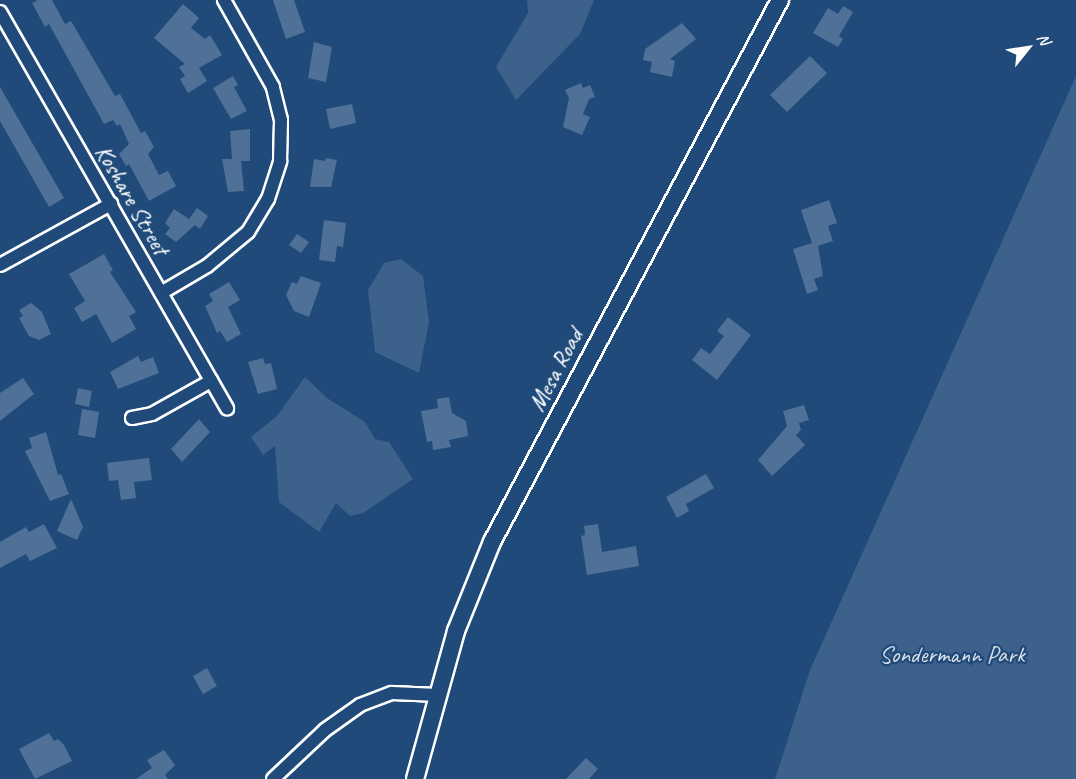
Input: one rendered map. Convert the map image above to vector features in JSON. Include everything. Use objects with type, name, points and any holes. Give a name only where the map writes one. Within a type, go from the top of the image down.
[{"type":"main road","name":"Mesa Road","points":[[415,779],[459,621],[492,540],[780,0]]},
{"type":"street","points":[[161,293],[207,266],[248,232],[268,199],[280,161],[281,120],[273,87],[224,0]]},
{"type":"street","name":"Koshare Street","points":[[0,12],[227,409]]},
{"type":"street","points":[[0,265],[111,204]]},
{"type":"street","points":[[132,418],[152,414],[211,381]]},
{"type":"street","points":[[273,779],[325,730],[360,705],[392,693],[438,695]]},
{"type":"green space","points":[[527,0],[594,0],[580,34],[516,100],[496,67],[528,13]]},
{"type":"green space","name":"Sondermann Park","points":[[1076,76],[1076,779],[775,779],[810,670]]},
{"type":"green space","points":[[401,259],[423,276],[429,322],[419,373],[375,352],[368,290],[384,263]]},
{"type":"green space","points":[[305,377],[327,398],[365,422],[375,439],[389,442],[413,479],[363,513],[350,516],[336,503],[319,532],[279,502],[275,446],[263,455],[251,437],[277,416]]},
{"type":"building","points":[[38,0],[52,0],[65,24],[71,21],[115,96],[120,94],[141,133],[145,131],[154,147],[148,154],[159,175],[168,171],[176,186],[149,201],[129,164],[126,166],[119,154],[129,144],[120,124],[117,126],[113,120],[104,124],[49,24],[45,27],[32,3]]},
{"type":"building","points":[[273,0],[294,0],[305,32],[286,39]]},
{"type":"building","points":[[183,4],[199,18],[191,28],[205,39],[210,35],[222,55],[199,68],[207,81],[188,93],[180,79],[185,76],[179,67],[185,64],[154,38]]},
{"type":"building","points":[[843,6],[853,12],[839,36],[843,39],[838,47],[813,33],[828,8],[838,14]]},
{"type":"building","points":[[682,23],[696,39],[670,59],[675,61],[672,77],[650,72],[652,62],[643,60],[645,49]]},
{"type":"building","points":[[314,42],[332,47],[326,82],[308,78]]},
{"type":"building","points":[[810,56],[827,73],[787,112],[770,95]]},
{"type":"building","points":[[233,76],[238,85],[234,87],[247,111],[231,119],[213,88]]},
{"type":"building","points":[[581,83],[583,88],[590,85],[595,97],[589,99],[583,114],[590,117],[582,135],[563,127],[569,98],[565,90]]},
{"type":"building","points":[[0,87],[64,198],[49,207],[0,121]]},
{"type":"building","points":[[352,104],[356,123],[330,129],[326,109]]},
{"type":"building","points":[[250,129],[250,161],[241,161],[244,191],[228,192],[222,159],[232,159],[230,131]]},
{"type":"building","points":[[326,158],[337,160],[331,187],[310,187],[314,159],[325,161]]},
{"type":"building","points":[[829,200],[837,223],[828,226],[833,241],[818,246],[823,276],[814,279],[818,290],[807,294],[793,249],[812,243],[801,210]]},
{"type":"building","points":[[197,208],[208,216],[200,229],[195,225],[176,242],[165,234],[170,228],[165,223],[174,209],[189,219]]},
{"type":"building","points":[[324,220],[346,223],[343,247],[337,246],[335,262],[319,260]]},
{"type":"building","points":[[297,234],[309,242],[301,253],[289,245]]},
{"type":"building","points":[[104,254],[113,270],[110,272],[136,312],[129,316],[136,329],[112,343],[96,314],[82,322],[74,308],[85,301],[69,274]]},
{"type":"building","points":[[301,276],[321,283],[309,317],[294,311],[286,295],[292,282],[297,284]]},
{"type":"building","points":[[229,282],[240,300],[228,307],[241,334],[227,342],[220,331],[217,333],[205,306],[213,301],[209,294]]},
{"type":"building","points":[[31,303],[42,312],[51,334],[39,340],[29,336],[19,318],[23,316],[19,310]]},
{"type":"building","points":[[728,317],[751,335],[717,380],[692,360],[701,348],[710,354],[724,336],[717,331]]},
{"type":"building","points":[[138,356],[141,362],[153,357],[159,373],[118,389],[110,372]]},
{"type":"building","points":[[263,358],[265,364],[271,363],[277,389],[258,394],[248,362]]},
{"type":"building","points":[[23,378],[34,394],[0,421],[0,393]]},
{"type":"building","points":[[78,388],[92,391],[89,407],[75,404]]},
{"type":"building","points":[[449,397],[452,413],[466,421],[468,436],[449,440],[451,447],[433,450],[432,441],[427,442],[421,411],[438,408],[437,399]]},
{"type":"building","points":[[804,405],[809,420],[799,423],[801,430],[796,435],[805,445],[772,476],[758,460],[787,426],[783,411]]},
{"type":"building","points":[[82,409],[99,412],[95,438],[78,435]]},
{"type":"building","points":[[199,419],[210,432],[182,462],[171,449]]},
{"type":"building","points":[[46,432],[58,475],[61,474],[69,494],[50,501],[25,451],[32,448],[29,438]]},
{"type":"building","points":[[149,458],[152,480],[134,482],[136,498],[121,500],[118,480],[109,481],[107,463]]},
{"type":"building","points":[[706,474],[714,488],[686,504],[689,511],[677,518],[666,497]]},
{"type":"building","points":[[71,499],[83,527],[77,540],[57,531]]},
{"type":"building","points":[[44,524],[57,548],[30,561],[26,554],[0,568],[0,542],[26,527],[29,532]]},
{"type":"building","points":[[598,524],[602,552],[636,546],[639,566],[587,575],[581,536],[585,535],[584,526]]},
{"type":"building","points":[[207,668],[217,686],[203,694],[193,676]]},
{"type":"building","points":[[49,733],[54,741],[58,739],[64,745],[72,761],[35,779],[19,749]]},
{"type":"building","points":[[164,750],[175,765],[165,775],[168,779],[136,779],[152,768],[147,760]]},
{"type":"building","points":[[586,758],[598,769],[589,779],[566,779]]}]
